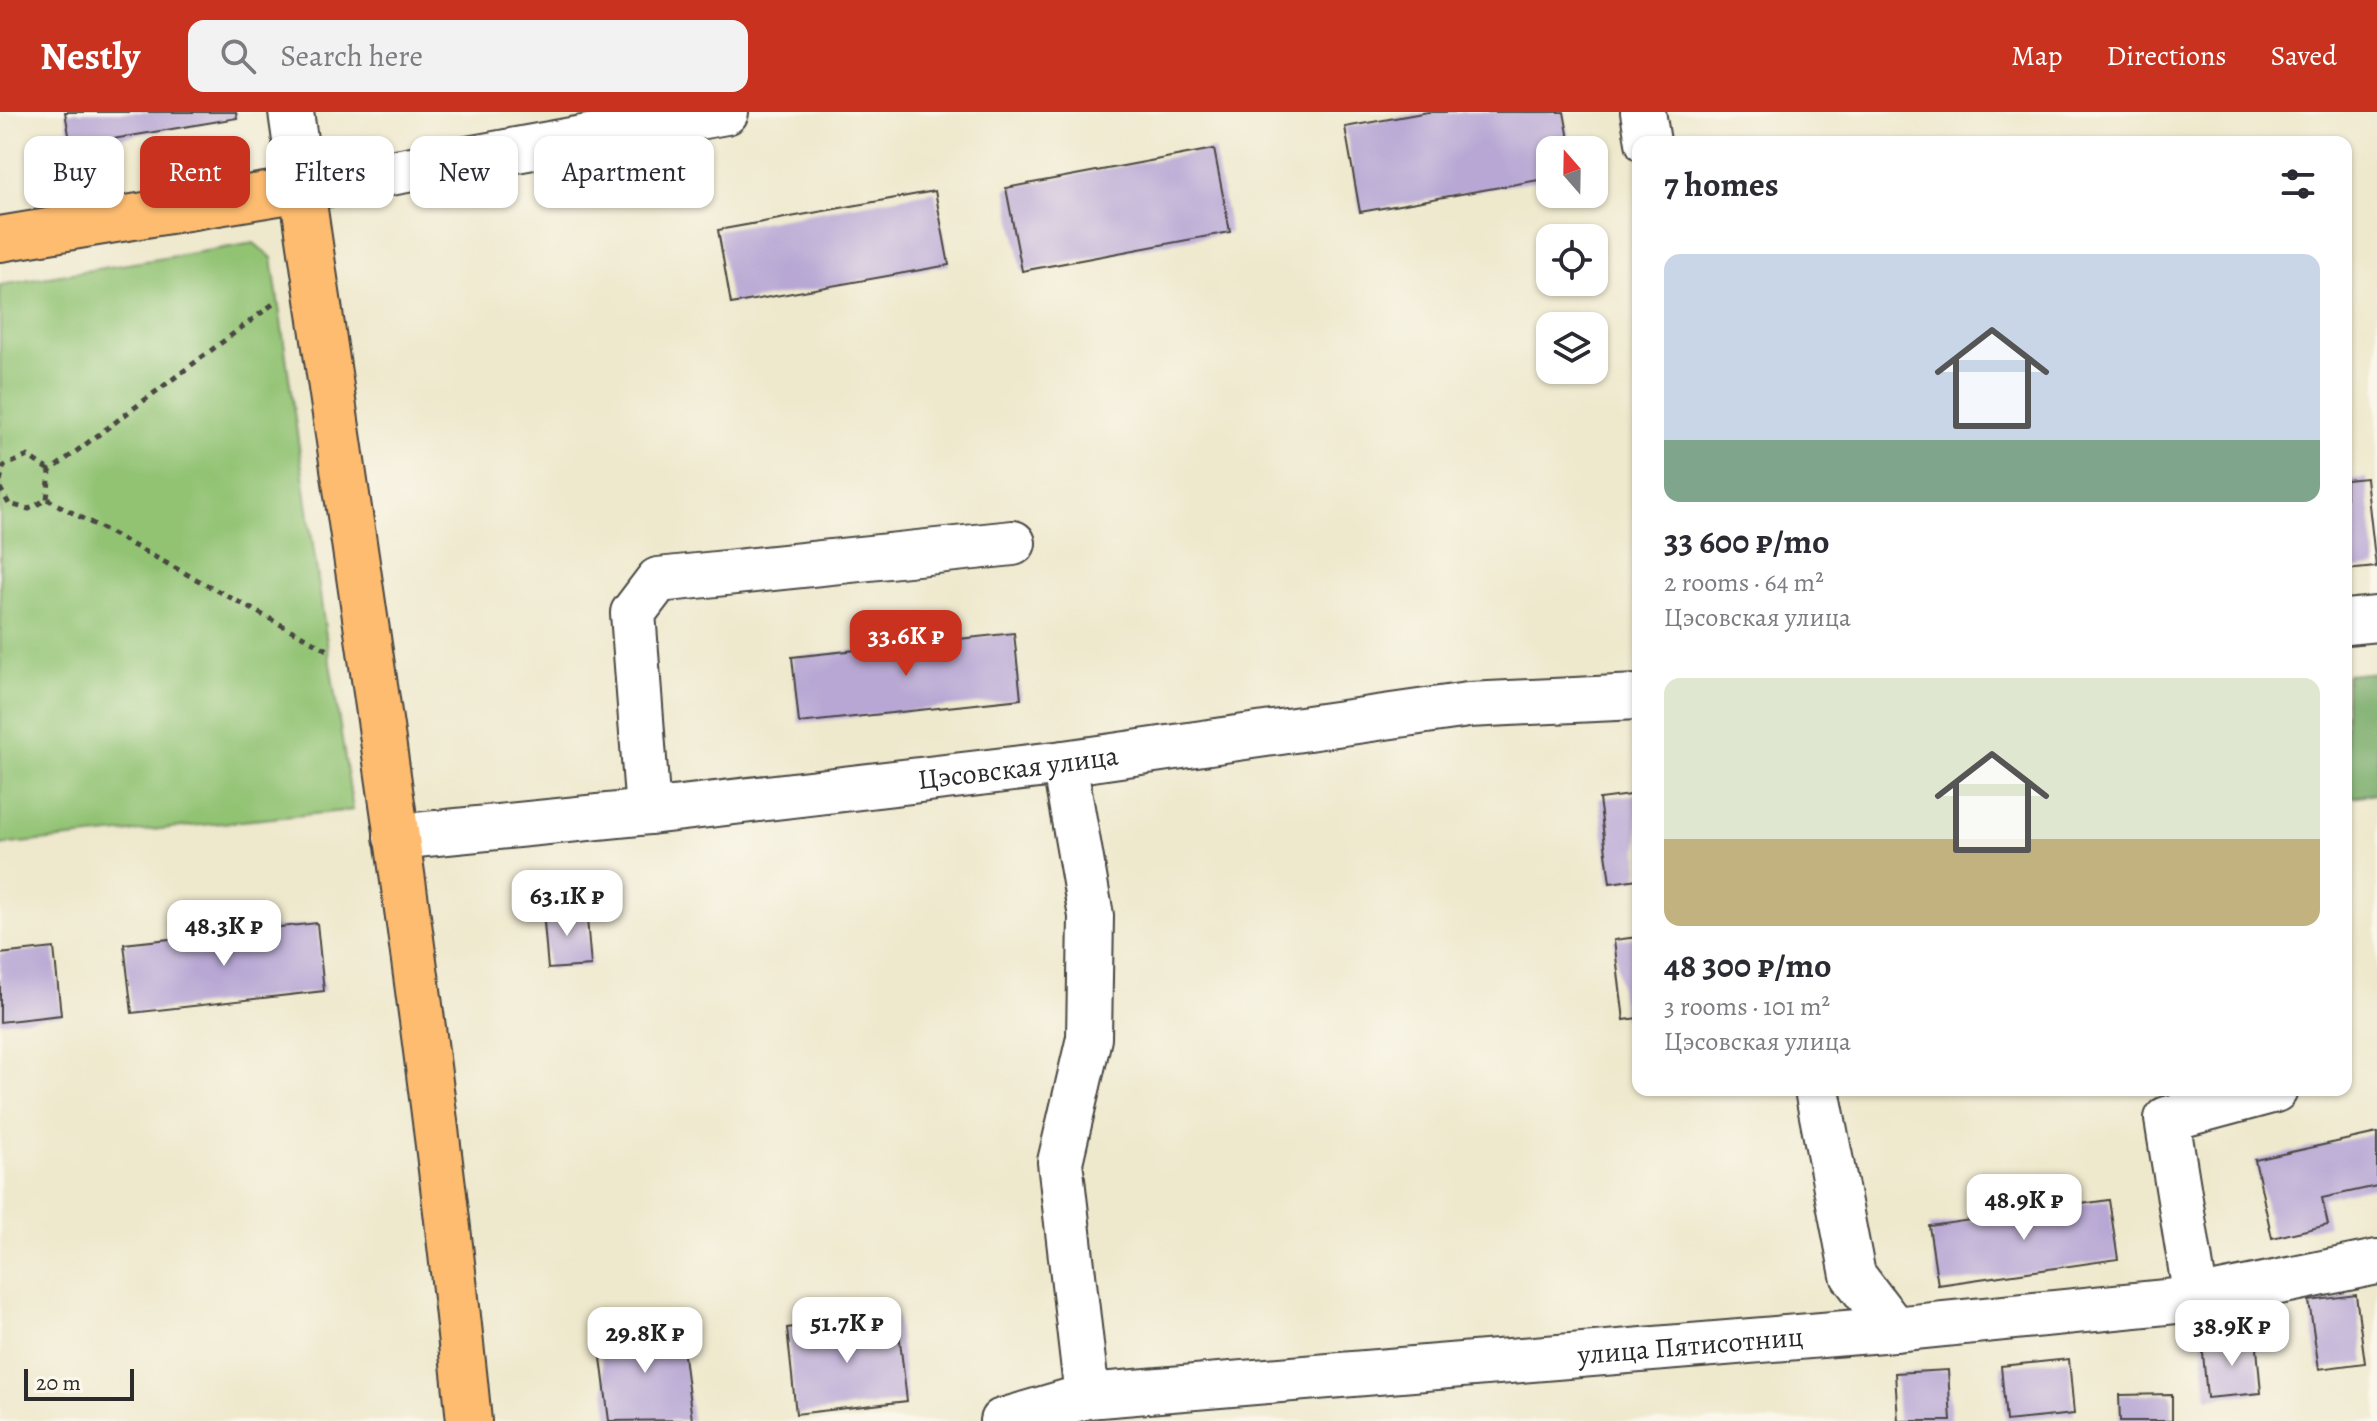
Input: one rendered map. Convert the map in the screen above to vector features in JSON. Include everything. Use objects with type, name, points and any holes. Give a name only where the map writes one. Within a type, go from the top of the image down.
[{"type":"main road","points":[[0,239],[266,195]]},
{"type":"main road","points":[[305,208],[396,837],[452,1253],[469,1421]]},
{"type":"street","points":[[291,112],[294,136]]},
{"type":"street","points":[[394,172],[726,112]]},
{"type":"street","points":[[1643,112],[1647,136]]},
{"type":"street","points":[[648,812],[633,613],[658,580],[1013,543]]},
{"type":"street","points":[[2352,621],[2377,619]]},
{"type":"street","name":"Цэсовская улица","points":[[396,837],[648,812],[1064,763],[1468,705],[1632,697]]},
{"type":"street","points":[[1064,763],[1091,916],[1089,1038],[1060,1162],[1087,1396]]},
{"type":"street","points":[[1818,1096],[1853,1275],[1894,1329]]},
{"type":"street","points":[[2196,1299],[2167,1119],[2253,1096]]},
{"type":"street","name":"улица Пятисотниц","points":[[1002,1421],[1087,1396],[1894,1329],[2196,1299],[2377,1262]]},
{"type":"path","points":[[47,499],[50,471],[285,295]]},
{"type":"path","points":[[0,481],[2,464],[28,456],[50,471]]},
{"type":"path","points":[[0,488],[9,504],[29,509],[47,499]]},
{"type":"path","points":[[47,499],[337,654]]},
{"type":"green space","points":[[254,243],[272,258],[353,810],[0,845],[0,285]]},
{"type":"green space","points":[[2377,672],[2377,793],[2352,797],[2352,674]]},
{"type":"building","points":[[65,112],[236,112],[237,118],[124,137],[69,136]]},
{"type":"building","points":[[1428,112],[1564,112],[1568,136],[1536,136],[1536,181],[1360,212],[1345,127]]},
{"type":"building","points":[[1214,149],[1230,232],[1022,271],[1006,188]]},
{"type":"building","points":[[935,191],[949,265],[731,304],[718,230]]},
{"type":"building","points":[[2366,478],[2376,567],[2352,569],[2352,479]]},
{"type":"building","points":[[1014,633],[1021,699],[799,723],[792,657]]},
{"type":"building","points":[[1632,795],[1632,880],[1610,883],[1599,799]]},
{"type":"building","points":[[586,907],[591,966],[548,969],[543,911]]},
{"type":"building","points":[[317,923],[324,991],[132,1013],[124,944]]},
{"type":"building","points":[[1632,938],[1632,1019],[1624,1020],[1614,940]]},
{"type":"building","points":[[54,948],[61,1015],[0,1022],[0,954]]},
{"type":"building","points":[[2377,1133],[2377,1186],[2322,1198],[2328,1225],[2272,1238],[2255,1160]]},
{"type":"building","points":[[2109,1200],[2118,1259],[1938,1285],[1929,1226]]},
{"type":"building","points":[[2356,1295],[2365,1363],[2319,1369],[2309,1301]]},
{"type":"building","points":[[897,1315],[907,1401],[796,1414],[787,1328]]},
{"type":"building","points":[[680,1324],[692,1420],[609,1421],[598,1334]]},
{"type":"building","points":[[2256,1337],[2261,1393],[2207,1398],[2202,1342]]},
{"type":"building","points":[[2069,1359],[2074,1414],[2006,1421],[2001,1366]]},
{"type":"building","points":[[1948,1370],[1951,1421],[1898,1421],[1895,1373]]},
{"type":"building","points":[[2172,1394],[2172,1421],[2120,1421],[2119,1395]]}]
